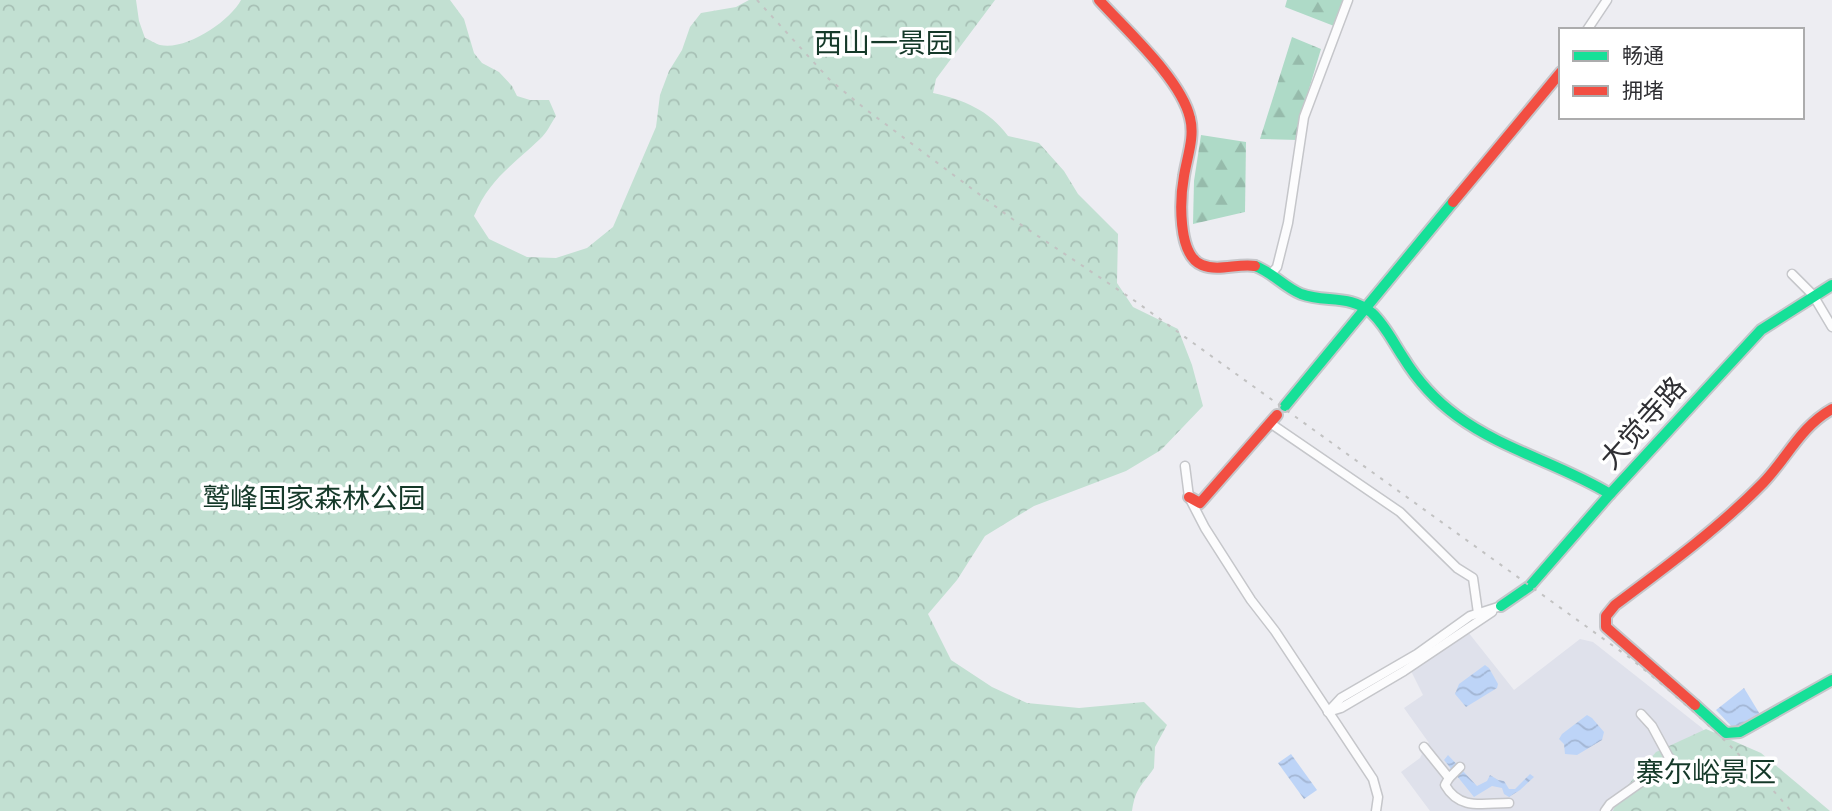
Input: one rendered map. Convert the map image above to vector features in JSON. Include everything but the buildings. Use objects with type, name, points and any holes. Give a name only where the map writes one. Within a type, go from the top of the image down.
[{"type":"street","points":[[1100,0],[1177,91],[1189,113],[1192,136],[1182,206],[1188,253],[1196,262],[1207,268],[1251,265],[1303,294],[1344,299],[1364,308],[1380,321],[1418,379],[1452,413],[1488,436],[1594,483],[1610,494]]},
{"type":"street","points":[[1271,274],[1277,267],[1288,223],[1304,117],[1348,0]]},
{"type":"street","points":[[1588,28],[1607,0]]},
{"type":"street","points":[[1285,405],[1559,74]]},
{"type":"street","points":[[1792,274],[1813,295],[1832,327]]},
{"type":"street","name":"大觉寺路","points":[[1328,712],[1344,706],[1404,671],[1530,586],[1610,494],[1761,330],[1832,285]]},
{"type":"street","points":[[1832,409],[1808,424],[1766,480],[1719,525],[1615,605],[1606,616],[1606,627],[1726,733],[1740,732],[1832,680]]},
{"type":"street","points":[[1189,497],[1200,503],[1273,419],[1400,512],[1457,568],[1473,578],[1478,613]]},
{"type":"street","points":[[1185,466],[1189,497],[1205,528],[1373,779],[1378,797],[1376,811]]},
{"type":"street","name":"大觉寺路","points":[[1328,712],[1340,698],[1407,661],[1478,613],[1501,606]]},
{"type":"street","points":[[1641,714],[1653,726],[1670,758],[1680,768],[1705,773]]},
{"type":"street","points":[[1424,747],[1450,778]]},
{"type":"street","points":[[1605,811],[1610,804],[1670,758]]},
{"type":"street","points":[[1460,767],[1445,785],[1451,797],[1470,805],[1509,803]]},
{"type":"shaded area","points":[[1468,632],[1514,690],[1580,639],[1593,642],[1702,728],[1711,741],[1624,811],[1430,811],[1401,772],[1420,758],[1422,754],[1419,750],[1429,743],[1404,708],[1423,695],[1411,671]]},
{"type":"green space","name":"鹫峰国家森林公园","points":[[0,0],[136,0],[145,38],[170,46],[206,33],[227,17],[241,0],[450,0],[464,19],[474,53],[482,63],[499,72],[517,96],[530,100],[549,100],[556,116],[542,137],[495,182],[474,216],[489,239],[527,257],[556,258],[587,248],[613,227],[656,127],[660,95],[669,71],[682,50],[690,27],[701,13],[736,7],[749,0],[995,0],[936,79],[933,93],[975,107],[993,119],[1008,136],[1039,143],[1064,171],[1078,194],[1118,234],[1117,283],[1133,307],[1178,329],[1192,365],[1203,406],[1161,450],[1126,471],[1034,506],[985,536],[957,580],[928,614],[951,660],[992,687],[1027,703],[1079,708],[1144,702],[1167,725],[1155,747],[1154,768],[1138,791],[1132,811],[0,811]]},
{"type":"green space","points":[[1287,0],[1344,0],[1334,26],[1285,7]]},
{"type":"green space","points":[[1292,37],[1321,49],[1298,126],[1298,140],[1260,139]]},
{"type":"green space","points":[[1201,135],[1246,142],[1245,212],[1193,224],[1194,181]]},
{"type":"green space","name":"寨尔峪景区","points":[[1706,729],[1761,753],[1830,811],[1613,811],[1618,797],[1656,752]]},
{"type":"water","points":[[1485,665],[1498,684],[1497,688],[1466,707],[1455,694],[1459,684]]},
{"type":"water","points":[[1744,688],[1761,716],[1733,728],[1716,710]]},
{"type":"water","points":[[1587,715],[1604,732],[1602,740],[1577,755],[1565,754],[1564,744],[1559,739]]},
{"type":"water","points":[[1291,754],[1317,790],[1304,799],[1278,763]]},
{"type":"water","points":[[1448,755],[1477,786],[1487,781],[1490,775],[1504,781],[1509,789],[1515,789],[1530,774],[1534,777],[1509,797],[1504,794],[1502,788],[1492,786],[1474,797],[1444,760]]},
{"type":"railway","points":[[757,0],[829,79],[864,108],[1011,218],[1135,301],[1630,658],[1714,731],[1791,811]]},
{"type":"traffic: fast","points":[[1285,406],[1453,202]]},
{"type":"traffic: fast","points":[[1255,266],[1301,294],[1346,301],[1364,307],[1381,323],[1420,382],[1457,416],[1493,438],[1610,494]]},
{"type":"traffic: fast","points":[[1501,606],[1530,586],[1610,494],[1761,330],[1832,285]]},
{"type":"traffic: fast","points":[[1695,705],[1726,733],[1740,732],[1832,680]]},
{"type":"traffic: jam","points":[[1099,0],[1164,71],[1185,103],[1190,118],[1191,140],[1181,211],[1188,250],[1194,259],[1208,267],[1255,266]]},
{"type":"traffic: jam","points":[[1453,202],[1559,74]]},
{"type":"traffic: jam","points":[[1695,705],[1606,627],[1606,616],[1615,605],[1692,547],[1746,500],[1772,473],[1811,424],[1832,409]]},
{"type":"traffic: jam","points":[[1189,497],[1200,503],[1277,415]]},
{"type":"park label","name":"西山一景园","points":[[884,43]]}]
